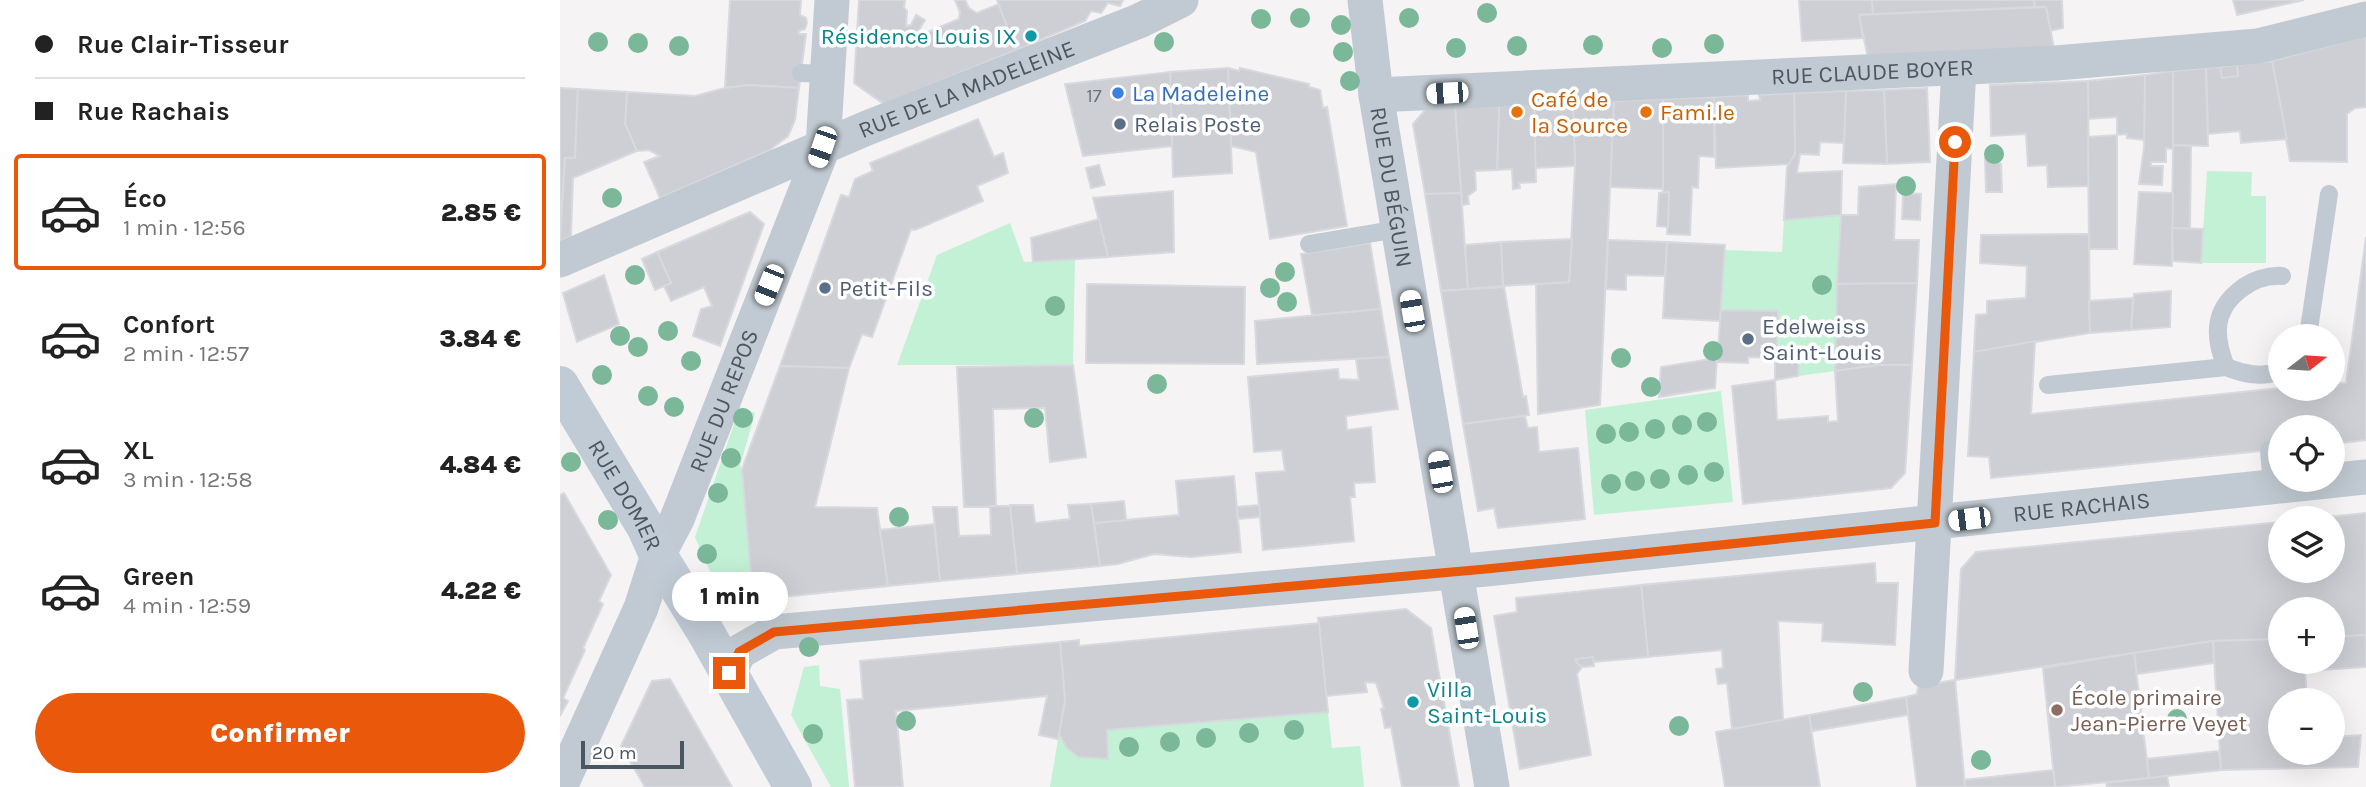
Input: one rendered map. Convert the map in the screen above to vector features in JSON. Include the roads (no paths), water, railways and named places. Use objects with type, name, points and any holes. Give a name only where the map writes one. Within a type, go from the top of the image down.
[{"type":"street","name":"RUE DU REPOS","points":[[560,787],[641,608],[658,555],[677,519],[822,147],[814,74],[832,0]]},
{"type":"street","name":"RUE DE LA MADELEINE","points":[[560,260],[822,147],[1139,21],[1181,0]]},
{"type":"street","name":"RUE DU BÉGUIN","points":[[1365,0],[1376,95],[1492,787]]},
{"type":"street","name":"RUE CLAUDE BOYER","points":[[1376,95],[2056,63],[2258,46],[2366,19]]},
{"type":"street","points":[[1926,671],[1959,68]]},
{"type":"street","name":"RUE DOMER","points":[[560,385],[646,528],[658,555],[793,787]]},
{"type":"street","name":"RUE RACHAIS","points":[[2345,479],[2366,477]]},
{"type":"street","name":"RUE RACHAIS","points":[[729,673],[739,652],[774,632],[1456,572],[2268,487]]},
{"type":"lane","points":[[2310,324],[2329,194]]},
{"type":"lane","points":[[1309,244],[1398,229]]},
{"type":"lane","points":[[2226,367],[2220,350],[2218,324],[2227,306],[2245,287],[2256,280],[2282,276]]},
{"type":"lane","points":[[2048,386],[2226,367],[2262,382],[2268,378]]},
{"type":"place","name":"Résidence Louis IX","points":[[1031,36]]},
{"type":"place","name":"La Madeleine","points":[[1118,93]]},
{"type":"place","name":"Café de la Source","points":[[1517,112]]},
{"type":"place","name":"Fami.le","points":[[1646,112]]},
{"type":"place","name":"Relais Poste","points":[[1120,124]]},
{"type":"place","name":"Petit-Fils","points":[[825,288]]},
{"type":"place","name":"Edelweiss Saint-Louis","points":[[1748,339]]},
{"type":"place","name":"Villa Saint-Louis","points":[[1413,702]]},
{"type":"place","name":"École primaire Jean-Pierre Veyet","points":[[2057,710]]}]
